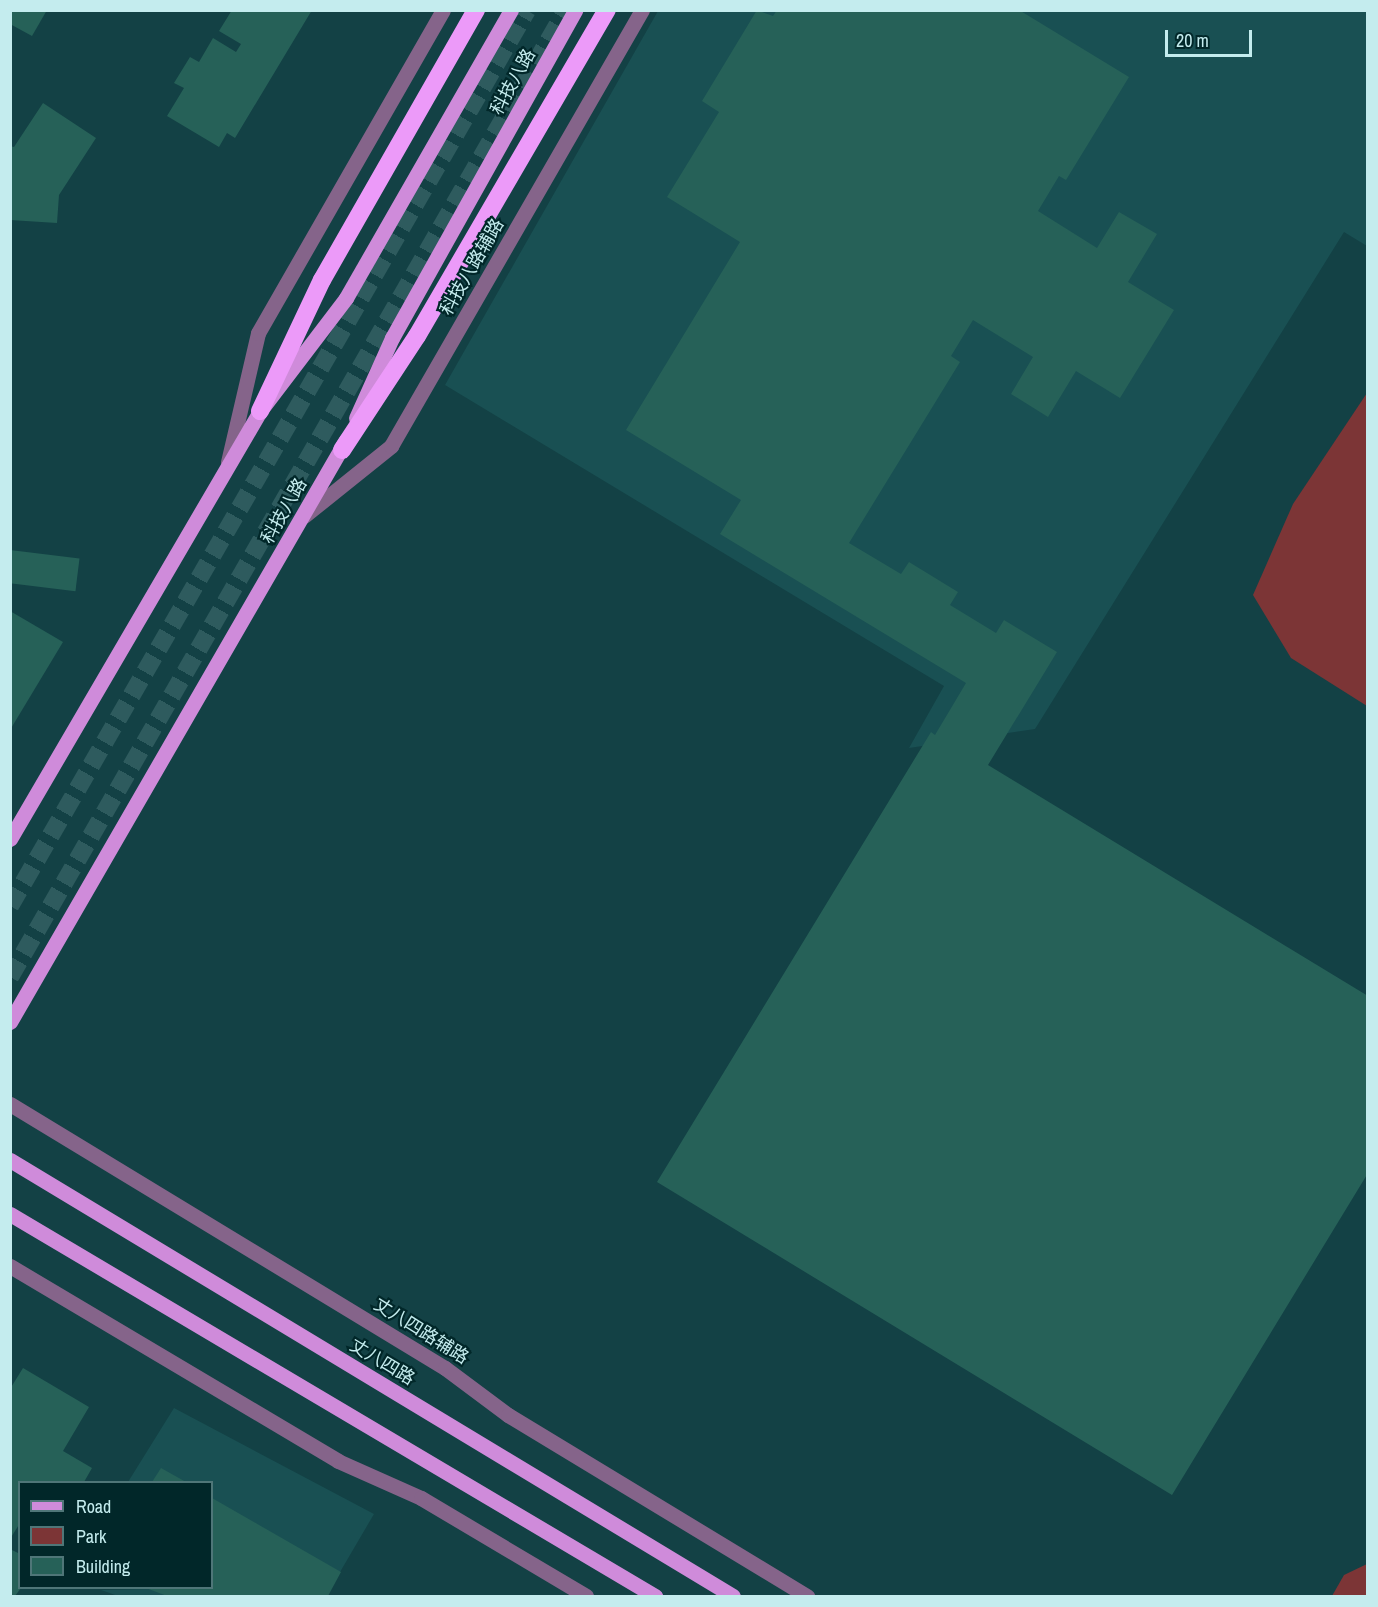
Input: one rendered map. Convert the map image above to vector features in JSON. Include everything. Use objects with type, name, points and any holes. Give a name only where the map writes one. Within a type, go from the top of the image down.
[{"type":"highway","points":[[260,411],[322,280],[476,10]]},
{"type":"highway","points":[[342,450],[417,336],[606,10]]},
{"type":"main road","name":"科技八路","points":[[10,840],[260,411],[346,298],[511,10]]},
{"type":"main road","name":"科技八路","points":[[10,1022],[342,450],[392,338],[575,10]]},
{"type":"main road","name":"丈八四路","points":[[10,1160],[733,1596]]},
{"type":"main road","points":[[10,1214],[655,1596]]},
{"type":"street","points":[[227,466],[258,333],[443,10]]},
{"type":"street","name":"科技八路辅路","points":[[304,516],[391,446],[642,10]]},
{"type":"street","name":"丈八四路辅路","points":[[10,1104],[445,1368],[508,1415],[807,1596]]},
{"type":"street","points":[[10,1266],[338,1461],[421,1498],[586,1596]]},
{"type":"shaded area","points":[[658,11],[1367,11],[1367,246],[1344,232],[1035,729],[909,748],[944,686],[445,385]]},
{"type":"shaded area","points":[[174,1408],[374,1514],[326,1596],[118,1596],[101,1590],[213,1589],[213,1481],[129,1481]]},
{"type":"green space","points":[[1367,393],[1367,706],[1291,658],[1253,595],[1293,504]]},
{"type":"green space","points":[[1367,1564],[1367,1596],[1332,1596],[1344,1575]]},
{"type":"building","points":[[10,10],[47,10],[32,36],[10,24]]},
{"type":"building","points":[[232,10],[312,10],[235,138],[227,133],[219,147],[167,116],[184,88],[174,83],[190,57],[199,62],[213,38],[236,52],[241,44],[219,31]]},
{"type":"building","points":[[757,10],[773,16],[777,10],[1019,10],[1129,77],[1066,180],[1059,176],[1038,211],[1097,248],[1119,212],[1157,234],[1128,282],[1174,310],[1120,398],[1076,371],[1048,417],[1011,394],[1033,357],[973,320],[951,356],[960,362],[849,543],[901,574],[909,562],[958,592],[950,605],[996,633],[1004,620],[1057,652],[988,765],[1368,996],[1368,1173],[1172,1495],[657,1182],[931,732],[935,735],[966,683],[720,534],[741,500],[626,430],[740,242],[667,197],[719,112],[702,101]]},
{"type":"building","points":[[43,103],[96,138],[59,195],[57,223],[10,220],[10,146],[14,147]]},
{"type":"building","points":[[10,550],[79,559],[75,591],[10,583]]},
{"type":"building","points":[[10,611],[63,642],[10,730]]},
{"type":"building","points":[[23,1368],[89,1407],[63,1451],[92,1468],[85,1481],[18,1481],[18,1526],[10,1539],[10,1389]]},
{"type":"building","points":[[161,1468],[184,1481],[153,1481]]},
{"type":"building","points":[[213,1499],[341,1572],[328,1596],[167,1596],[149,1589],[213,1589]]},
{"type":"building","points":[[10,1549],[18,1553],[18,1589],[20,1589],[15,1596],[10,1596]]},
{"type":"tunnel","points":[[10,906],[527,10]]},
{"type":"tunnel","points":[[10,977],[566,10]]}]
